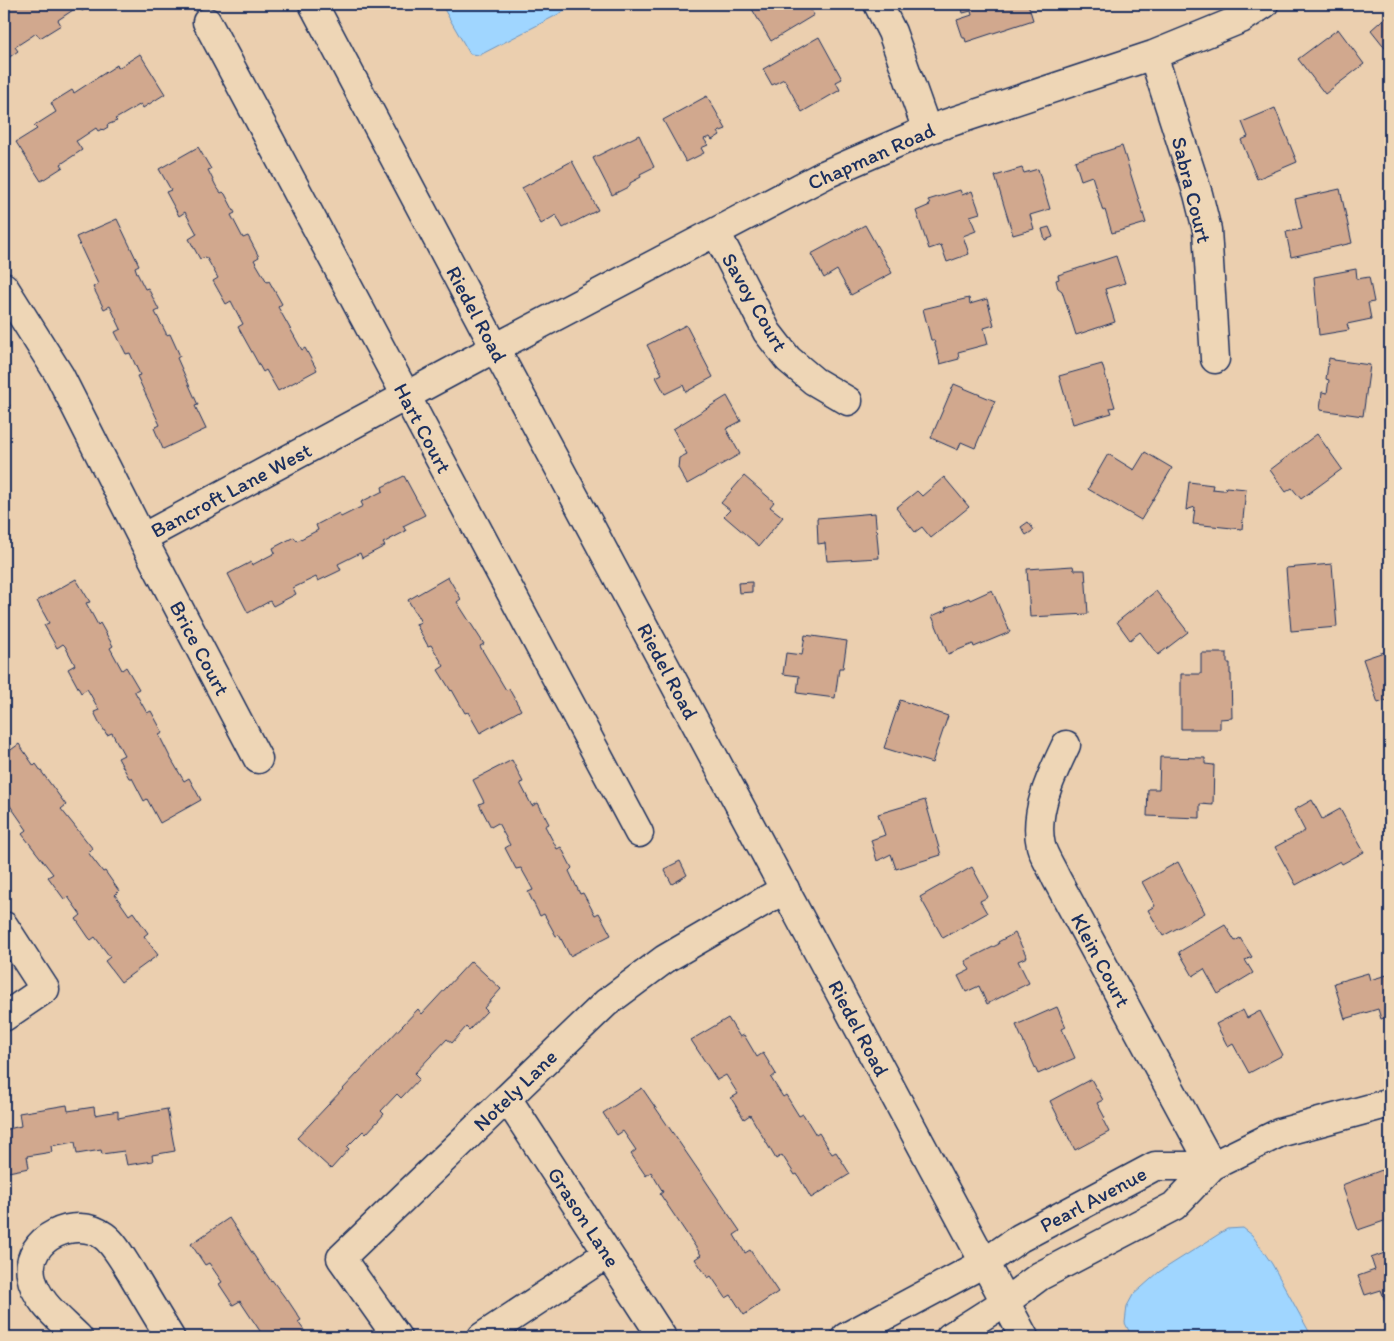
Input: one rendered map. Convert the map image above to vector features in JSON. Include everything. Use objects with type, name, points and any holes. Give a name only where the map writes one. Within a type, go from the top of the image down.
[{"type":"street","name":"Riedel Road","points":[[313,4],[1024,1337]]},
{"type":"street","points":[[878,4],[892,32],[928,130]]},
{"type":"street","name":"Chapman Road","points":[[495,348],[826,174],[928,130],[1153,55],[1241,19],[1264,4]]},
{"type":"street","name":"Hart Court","points":[[207,22],[639,833]]},
{"type":"street","name":"Sabra Court","points":[[1153,55],[1198,194],[1207,230],[1215,359]]},
{"type":"street","name":"Savoy Court","points":[[716,232],[767,332],[788,359],[814,381],[848,400]]},
{"type":"street","name":"Bancroft Lane West","points":[[4,287],[60,376],[142,538],[495,348]]},
{"type":"street","name":"Brice Court","points":[[142,538],[258,759]]},
{"type":"street","name":"Klein Court","points":[[1066,745],[1052,774],[1044,800],[1039,824],[1041,846],[1056,878],[1212,1166]]},
{"type":"street","name":"Notely Lane","points":[[397,1337],[340,1258],[606,1003],[665,959],[785,889]]},
{"type":"street","points":[[4,926],[45,989],[4,1017]]},
{"type":"street","name":"Grason Lane","points":[[507,1098],[662,1337]]},
{"type":"street","name":"Pearl Avenue","points":[[950,1337],[1005,1302],[1040,1276],[1174,1206],[1212,1166],[1279,1134],[1390,1103]]},
{"type":"street","name":"Pearl Avenue","points":[[846,1337],[984,1263],[1020,1238],[1155,1166],[1212,1166]]},
{"type":"street","points":[[78,1337],[44,1302],[35,1289],[31,1274],[31,1262],[38,1246],[50,1234],[64,1230],[80,1229],[93,1231],[104,1236],[118,1251],[170,1337]]},
{"type":"street","points":[[482,1337],[607,1254]]},
{"type":"water","points":[[441,4],[578,4],[480,55],[470,54]]},
{"type":"water","points":[[1243,1228],[1252,1235],[1272,1264],[1312,1337],[1132,1337],[1125,1323],[1127,1306],[1133,1295],[1159,1272],[1227,1229]]},
{"type":"building","points":[[4,4],[93,4],[82,11],[79,6],[58,20],[61,25],[40,38],[36,33],[15,47],[18,51],[4,61]]},
{"type":"building","points":[[749,4],[807,4],[814,15],[771,41]]},
{"type":"building","points":[[961,4],[1028,4],[1033,20],[966,42],[957,20],[972,15],[971,11],[963,13]]},
{"type":"building","points":[[1384,4],[1390,4],[1390,12]]},
{"type":"building","points":[[1390,14],[1390,54],[1371,30]]},
{"type":"building","points":[[1338,29],[1364,64],[1325,94],[1298,59]]},
{"type":"building","points":[[819,37],[842,79],[836,82],[840,90],[802,112],[784,79],[772,85],[763,69]]},
{"type":"building","points":[[140,54],[165,94],[143,108],[141,104],[115,119],[117,121],[107,125],[108,127],[103,130],[98,131],[96,128],[76,141],[82,150],[61,164],[63,167],[41,181],[16,142],[37,129],[34,126],[56,112],[51,103],[72,90],[74,93],[117,65],[118,68]]},
{"type":"building","points":[[707,96],[726,129],[718,132],[720,135],[712,140],[710,137],[704,139],[708,145],[701,148],[704,153],[686,162],[663,120]]},
{"type":"building","points":[[1275,108],[1297,162],[1257,179],[1241,140],[1248,137],[1242,122]]},
{"type":"building","points":[[639,135],[654,167],[640,174],[641,177],[630,183],[630,186],[612,195],[593,158]]},
{"type":"building","points":[[1122,146],[1146,223],[1112,233],[1092,176],[1081,180],[1075,161]]},
{"type":"building","points":[[198,147],[211,169],[208,170],[216,186],[221,193],[225,194],[235,213],[231,215],[243,238],[248,236],[259,257],[254,260],[282,304],[278,307],[302,350],[305,348],[317,370],[278,391],[266,370],[263,372],[238,327],[243,324],[231,301],[226,304],[213,281],[218,278],[209,262],[206,257],[200,259],[189,239],[197,234],[185,212],[179,216],[166,192],[171,190],[159,169]]},
{"type":"building","points":[[572,161],[598,210],[563,228],[556,215],[541,224],[522,188]]},
{"type":"building","points":[[1022,168],[1024,173],[1038,169],[1050,209],[1030,215],[1034,229],[1013,235],[995,176]]},
{"type":"building","points":[[1340,189],[1352,243],[1291,257],[1286,232],[1302,229],[1295,199]]},
{"type":"building","points":[[960,190],[962,195],[972,191],[980,213],[970,216],[976,231],[963,236],[969,254],[947,262],[941,245],[929,249],[916,211],[930,205],[928,200]]},
{"type":"building","points":[[117,219],[139,265],[135,267],[137,273],[145,289],[148,288],[159,310],[155,312],[166,335],[170,334],[180,356],[177,358],[198,405],[195,406],[206,429],[163,449],[154,428],[160,425],[137,376],[140,375],[130,353],[126,354],[115,332],[121,329],[110,306],[104,309],[93,287],[98,284],[76,237]]},
{"type":"building","points":[[865,225],[892,273],[851,295],[837,270],[824,278],[811,254]]},
{"type":"building","points":[[1049,227],[1053,237],[1045,240],[1042,229]]},
{"type":"building","points":[[1116,256],[1125,283],[1105,289],[1115,322],[1076,335],[1062,291],[1058,288],[1056,280],[1059,279],[1058,275]]},
{"type":"building","points":[[1356,269],[1357,279],[1369,277],[1374,302],[1368,303],[1371,319],[1347,324],[1349,330],[1319,335],[1314,277]]},
{"type":"building","points":[[969,298],[970,304],[987,299],[994,325],[984,328],[988,344],[958,352],[959,359],[940,364],[934,340],[931,340],[923,309]]},
{"type":"building","points":[[686,325],[713,377],[686,392],[683,385],[665,394],[656,377],[662,374],[647,345]]},
{"type":"building","points":[[1329,358],[1370,365],[1363,416],[1320,410],[1322,392],[1327,393],[1329,380],[1326,379]]},
{"type":"building","points":[[1102,364],[1115,407],[1110,408],[1112,413],[1073,424],[1059,376]]},
{"type":"building","points":[[954,384],[995,401],[975,448],[961,442],[958,450],[931,438]]},
{"type":"building","points":[[727,396],[741,421],[726,429],[740,454],[687,484],[678,468],[679,458],[687,454],[673,429]]},
{"type":"building","points":[[4,397],[10,406],[4,410]]},
{"type":"building","points":[[1317,434],[1342,469],[1301,499],[1292,488],[1286,492],[1270,470]]},
{"type":"building","points":[[1145,452],[1172,468],[1141,520],[1088,489],[1108,454],[1134,470]]},
{"type":"building","points":[[404,476],[425,515],[403,526],[406,531],[383,543],[385,546],[362,558],[360,553],[338,564],[341,570],[318,581],[316,577],[293,588],[296,594],[273,606],[270,601],[248,613],[228,574],[251,562],[252,565],[275,553],[273,548],[294,537],[297,541],[318,530],[316,525],[339,513],[341,517],[363,506],[361,502],[383,491],[382,487]]},
{"type":"building","points":[[744,476],[774,502],[770,507],[783,517],[759,546],[724,516],[730,510],[721,503]]},
{"type":"building","points":[[944,477],[969,507],[931,538],[922,527],[915,532],[896,508],[917,491],[922,496]]},
{"type":"building","points":[[1189,482],[1213,485],[1212,489],[1225,490],[1226,487],[1246,489],[1242,529],[1193,524],[1195,507],[1186,510]]},
{"type":"building","points":[[875,513],[879,558],[827,561],[825,543],[818,544],[817,518]]},
{"type":"building","points":[[1028,522],[1034,530],[1026,535],[1021,527]]},
{"type":"building","points":[[1332,564],[1337,627],[1291,631],[1286,568]]},
{"type":"building","points":[[1073,566],[1074,570],[1085,570],[1088,614],[1030,617],[1027,569]]},
{"type":"building","points":[[448,577],[461,599],[457,602],[484,644],[480,646],[481,648],[506,690],[509,689],[521,710],[480,733],[468,712],[465,713],[438,670],[444,666],[431,645],[428,646],[416,624],[421,622],[408,600]]},
{"type":"building","points":[[76,579],[90,602],[86,603],[98,625],[100,623],[113,646],[110,648],[122,670],[126,667],[139,689],[135,692],[147,713],[151,711],[163,733],[159,735],[170,757],[184,781],[189,778],[201,800],[160,823],[147,799],[144,801],[132,778],[129,778],[118,758],[124,755],[112,733],[107,735],[99,722],[94,712],[99,710],[89,692],[87,689],[81,693],[68,669],[75,665],[65,646],[63,644],[57,648],[44,625],[49,623],[37,601]]},
{"type":"building","points":[[752,582],[752,592],[739,593],[738,583]]},
{"type":"building","points":[[992,590],[1010,632],[974,647],[973,644],[948,654],[932,616],[946,610],[945,608]]},
{"type":"building","points":[[1156,591],[1188,632],[1158,655],[1140,632],[1130,640],[1117,622]]},
{"type":"building","points":[[805,635],[847,641],[843,668],[839,668],[835,698],[797,693],[799,676],[783,674],[786,653],[802,655]]},
{"type":"building","points":[[1390,650],[1390,699],[1378,703],[1363,659]]},
{"type":"building","points":[[1201,653],[1227,653],[1227,663],[1230,663],[1231,674],[1232,718],[1220,719],[1220,729],[1181,729],[1181,674],[1201,674]]},
{"type":"building","points":[[900,700],[948,716],[932,763],[884,748]]},
{"type":"building","points":[[19,744],[34,766],[36,764],[66,805],[61,809],[93,849],[88,852],[119,891],[115,895],[129,915],[133,912],[148,933],[144,936],[158,955],[121,982],[105,961],[110,957],[95,937],[91,940],[89,938],[76,919],[81,915],[68,897],[64,899],[48,877],[53,874],[22,834],[27,830],[4,797],[4,755]]},
{"type":"building","points":[[1160,757],[1205,758],[1205,764],[1214,765],[1213,805],[1200,804],[1200,818],[1147,816],[1148,789],[1159,789]]},
{"type":"building","points":[[512,760],[523,782],[520,783],[532,806],[538,803],[549,824],[545,826],[557,849],[561,847],[572,868],[569,871],[580,894],[583,893],[595,915],[599,913],[611,935],[570,956],[559,935],[556,936],[544,914],[540,916],[528,892],[533,890],[521,868],[516,869],[505,848],[510,845],[498,823],[491,827],[479,804],[484,802],[473,780]]},
{"type":"building","points":[[925,800],[941,855],[896,869],[891,854],[877,861],[871,840],[885,835],[878,814]]},
{"type":"building","points":[[1312,800],[1322,819],[1340,809],[1364,852],[1342,864],[1340,861],[1296,885],[1275,847],[1305,831],[1294,810]]},
{"type":"building","points":[[680,861],[687,875],[672,884],[664,869]]},
{"type":"building","points":[[1178,862],[1205,913],[1163,936],[1148,910],[1155,906],[1142,882]]},
{"type":"building","points":[[972,867],[988,897],[980,901],[987,913],[943,938],[920,897]]},
{"type":"building","points":[[1225,925],[1235,941],[1240,938],[1252,957],[1245,960],[1253,973],[1218,994],[1204,969],[1193,976],[1179,952]]},
{"type":"building","points":[[1015,933],[1027,957],[1018,961],[1029,983],[987,1004],[979,986],[966,992],[958,976],[970,970],[965,961],[999,944],[998,942]]},
{"type":"building","points":[[471,961],[501,989],[484,1008],[487,1011],[469,1030],[466,1027],[452,1043],[447,1039],[414,1074],[419,1079],[401,1098],[397,1094],[381,1111],[384,1114],[378,1121],[366,1134],[363,1131],[347,1147],[349,1149],[331,1169],[297,1138],[418,1009],[422,1014]]},
{"type":"building","points":[[1368,973],[1370,980],[1390,974],[1390,1016],[1381,1019],[1378,1009],[1345,1019],[1334,983]]},
{"type":"building","points":[[1057,1007],[1066,1027],[1062,1029],[1075,1058],[1038,1074],[1016,1025]]},
{"type":"building","points":[[1243,1010],[1247,1018],[1260,1011],[1283,1055],[1249,1073],[1233,1044],[1228,1047],[1216,1024]]},
{"type":"building","points":[[728,1018],[740,1037],[744,1035],[757,1057],[763,1053],[776,1074],[771,1078],[783,1097],[786,1095],[799,1116],[803,1114],[816,1135],[819,1133],[832,1154],[836,1152],[850,1174],[811,1198],[797,1174],[795,1175],[782,1155],[776,1159],[750,1115],[744,1119],[731,1098],[738,1094],[726,1075],[717,1080],[691,1040]]},
{"type":"building","points":[[1091,1079],[1103,1100],[1097,1103],[1105,1118],[1103,1120],[1109,1132],[1075,1150],[1050,1101]]},
{"type":"building","points":[[642,1088],[740,1231],[734,1235],[745,1253],[750,1250],[778,1292],[744,1315],[731,1295],[726,1298],[711,1276],[708,1278],[695,1259],[701,1255],[660,1194],[663,1192],[651,1172],[646,1176],[631,1154],[636,1150],[623,1131],[617,1135],[603,1113]]},
{"type":"building","points":[[67,1105],[68,1111],[94,1107],[95,1115],[118,1111],[118,1118],[167,1109],[175,1151],[152,1155],[153,1161],[127,1165],[124,1151],[102,1154],[101,1150],[77,1154],[75,1142],[51,1146],[52,1152],[27,1156],[29,1168],[8,1172],[7,1167],[4,1168],[4,1130],[21,1126],[19,1113]]},
{"type":"building","points":[[1390,1167],[1390,1219],[1358,1230],[1342,1185]]},
{"type":"building","points":[[229,1218],[271,1281],[287,1299],[301,1320],[298,1322],[309,1337],[264,1337],[240,1301],[233,1305],[219,1284],[222,1282],[209,1263],[205,1265],[191,1244]]},
{"type":"building","points":[[1390,1251],[1390,1309],[1381,1290],[1365,1295],[1358,1276],[1375,1270],[1371,1258]]}]
